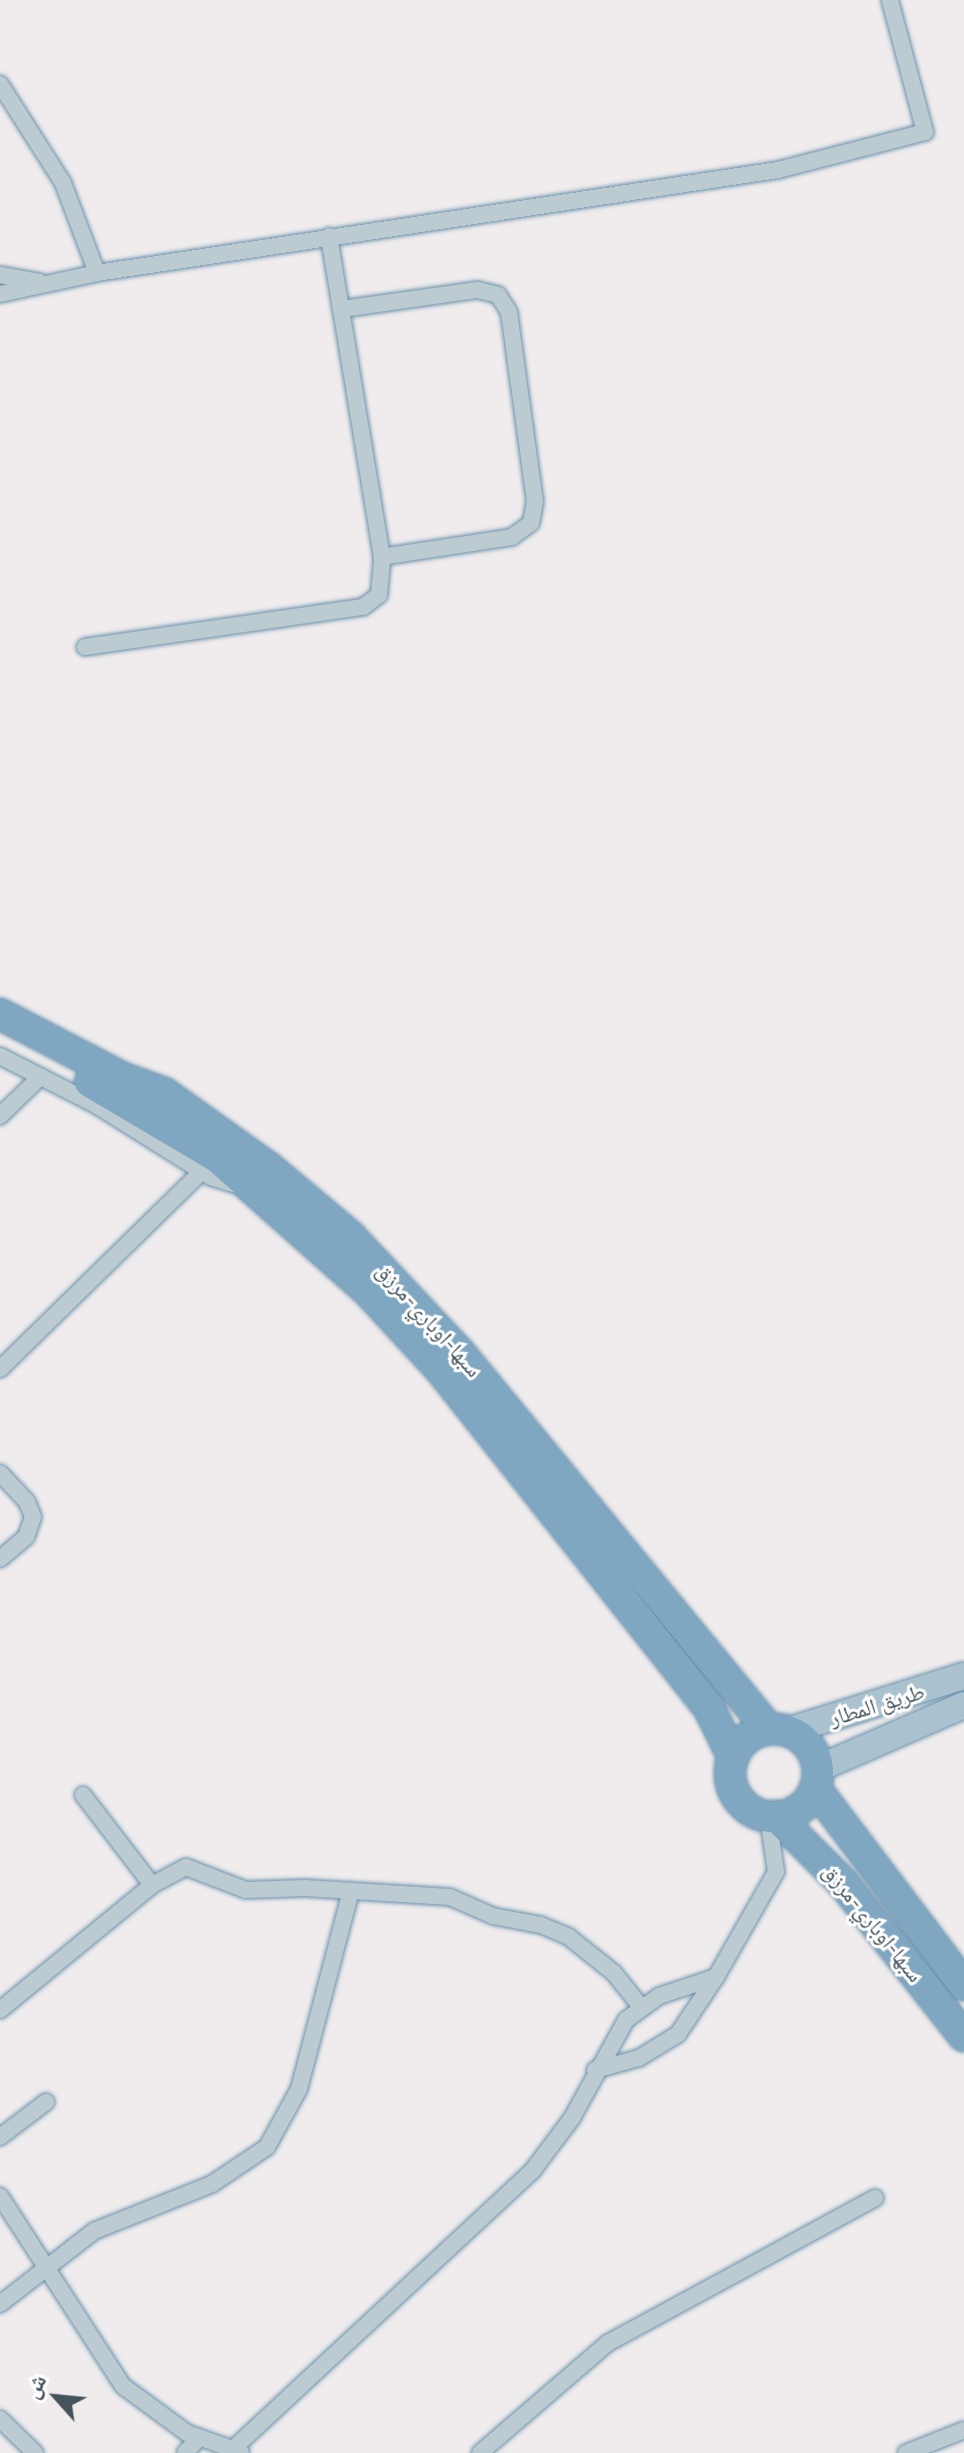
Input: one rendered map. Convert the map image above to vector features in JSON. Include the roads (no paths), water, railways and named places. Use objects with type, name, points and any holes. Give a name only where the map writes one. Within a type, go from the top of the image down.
[{"type":"highway","name":"سبها-اوباري-مرزق","points":[[0,1014],[123,1078],[164,1093],[269,1168],[350,1236],[459,1352],[778,1730]]},
{"type":"highway","name":"سبها-اوباري-مرزق","points":[[0,1035],[180,1132],[251,1186],[341,1264],[441,1370],[709,1708],[733,1757]]},
{"type":"highway","points":[[778,1730],[809,1745],[816,1778],[803,1805],[772,1816],[739,1799],[731,1779],[733,1757],[747,1738],[778,1730]]},
{"type":"highway","name":"سبها-اوباري-مرزق","points":[[816,1778],[964,1985]]},
{"type":"highway","name":"سبها-اوباري-مرزق","points":[[772,1816],[843,1883],[964,2036]]},
{"type":"main road","name":"طريق المطار","points":[[778,1730],[964,1676]]},
{"type":"main road","name":"طريق المطار","points":[[816,1778],[964,1705]]},
{"type":"street","points":[[0,294],[40,282],[778,170],[925,132],[890,0]]},
{"type":"street","points":[[0,84],[63,183],[97,273]]},
{"type":"street","points":[[85,647],[363,607],[384,586],[382,557],[329,236]]},
{"type":"street","points":[[0,275],[40,282]]},
{"type":"street","points":[[342,309],[478,290],[498,295],[509,312],[535,501],[531,523],[512,537],[382,557]]},
{"type":"street","points":[[0,1056],[41,1076],[221,1182],[251,1186]]},
{"type":"street","points":[[0,1116],[41,1076]]},
{"type":"street","points":[[0,1369],[202,1171]]},
{"type":"street","points":[[0,1473],[27,1502],[33,1517],[26,1537],[0,1559]]},
{"type":"street","points":[[83,1795],[152,1885]]},
{"type":"street","points":[[595,2070],[639,2058],[678,2034],[716,1977],[776,1872],[772,1816]]},
{"type":"street","points":[[0,2010],[152,1885],[186,1867],[246,1890],[351,1891],[450,1897],[493,1916],[551,1928],[604,1964],[641,2007]]},
{"type":"street","points":[[0,2304],[111,2222],[212,2184],[252,2159],[280,2132],[299,2089],[351,1891]]},
{"type":"street","points":[[0,2196],[123,2386],[165,2421],[199,2438],[238,2451],[533,2170],[572,2118],[613,2037],[641,2007],[677,1987],[716,1977]]},
{"type":"street","points":[[0,2137],[46,2102]]},
{"type":"street","points":[[480,2453],[608,2343],[875,2198]]},
{"type":"street","points":[[0,2419],[35,2453]]},
{"type":"street","points":[[906,2453],[964,2430]]},
{"type":"street","points":[[185,2453],[199,2438]]}]
